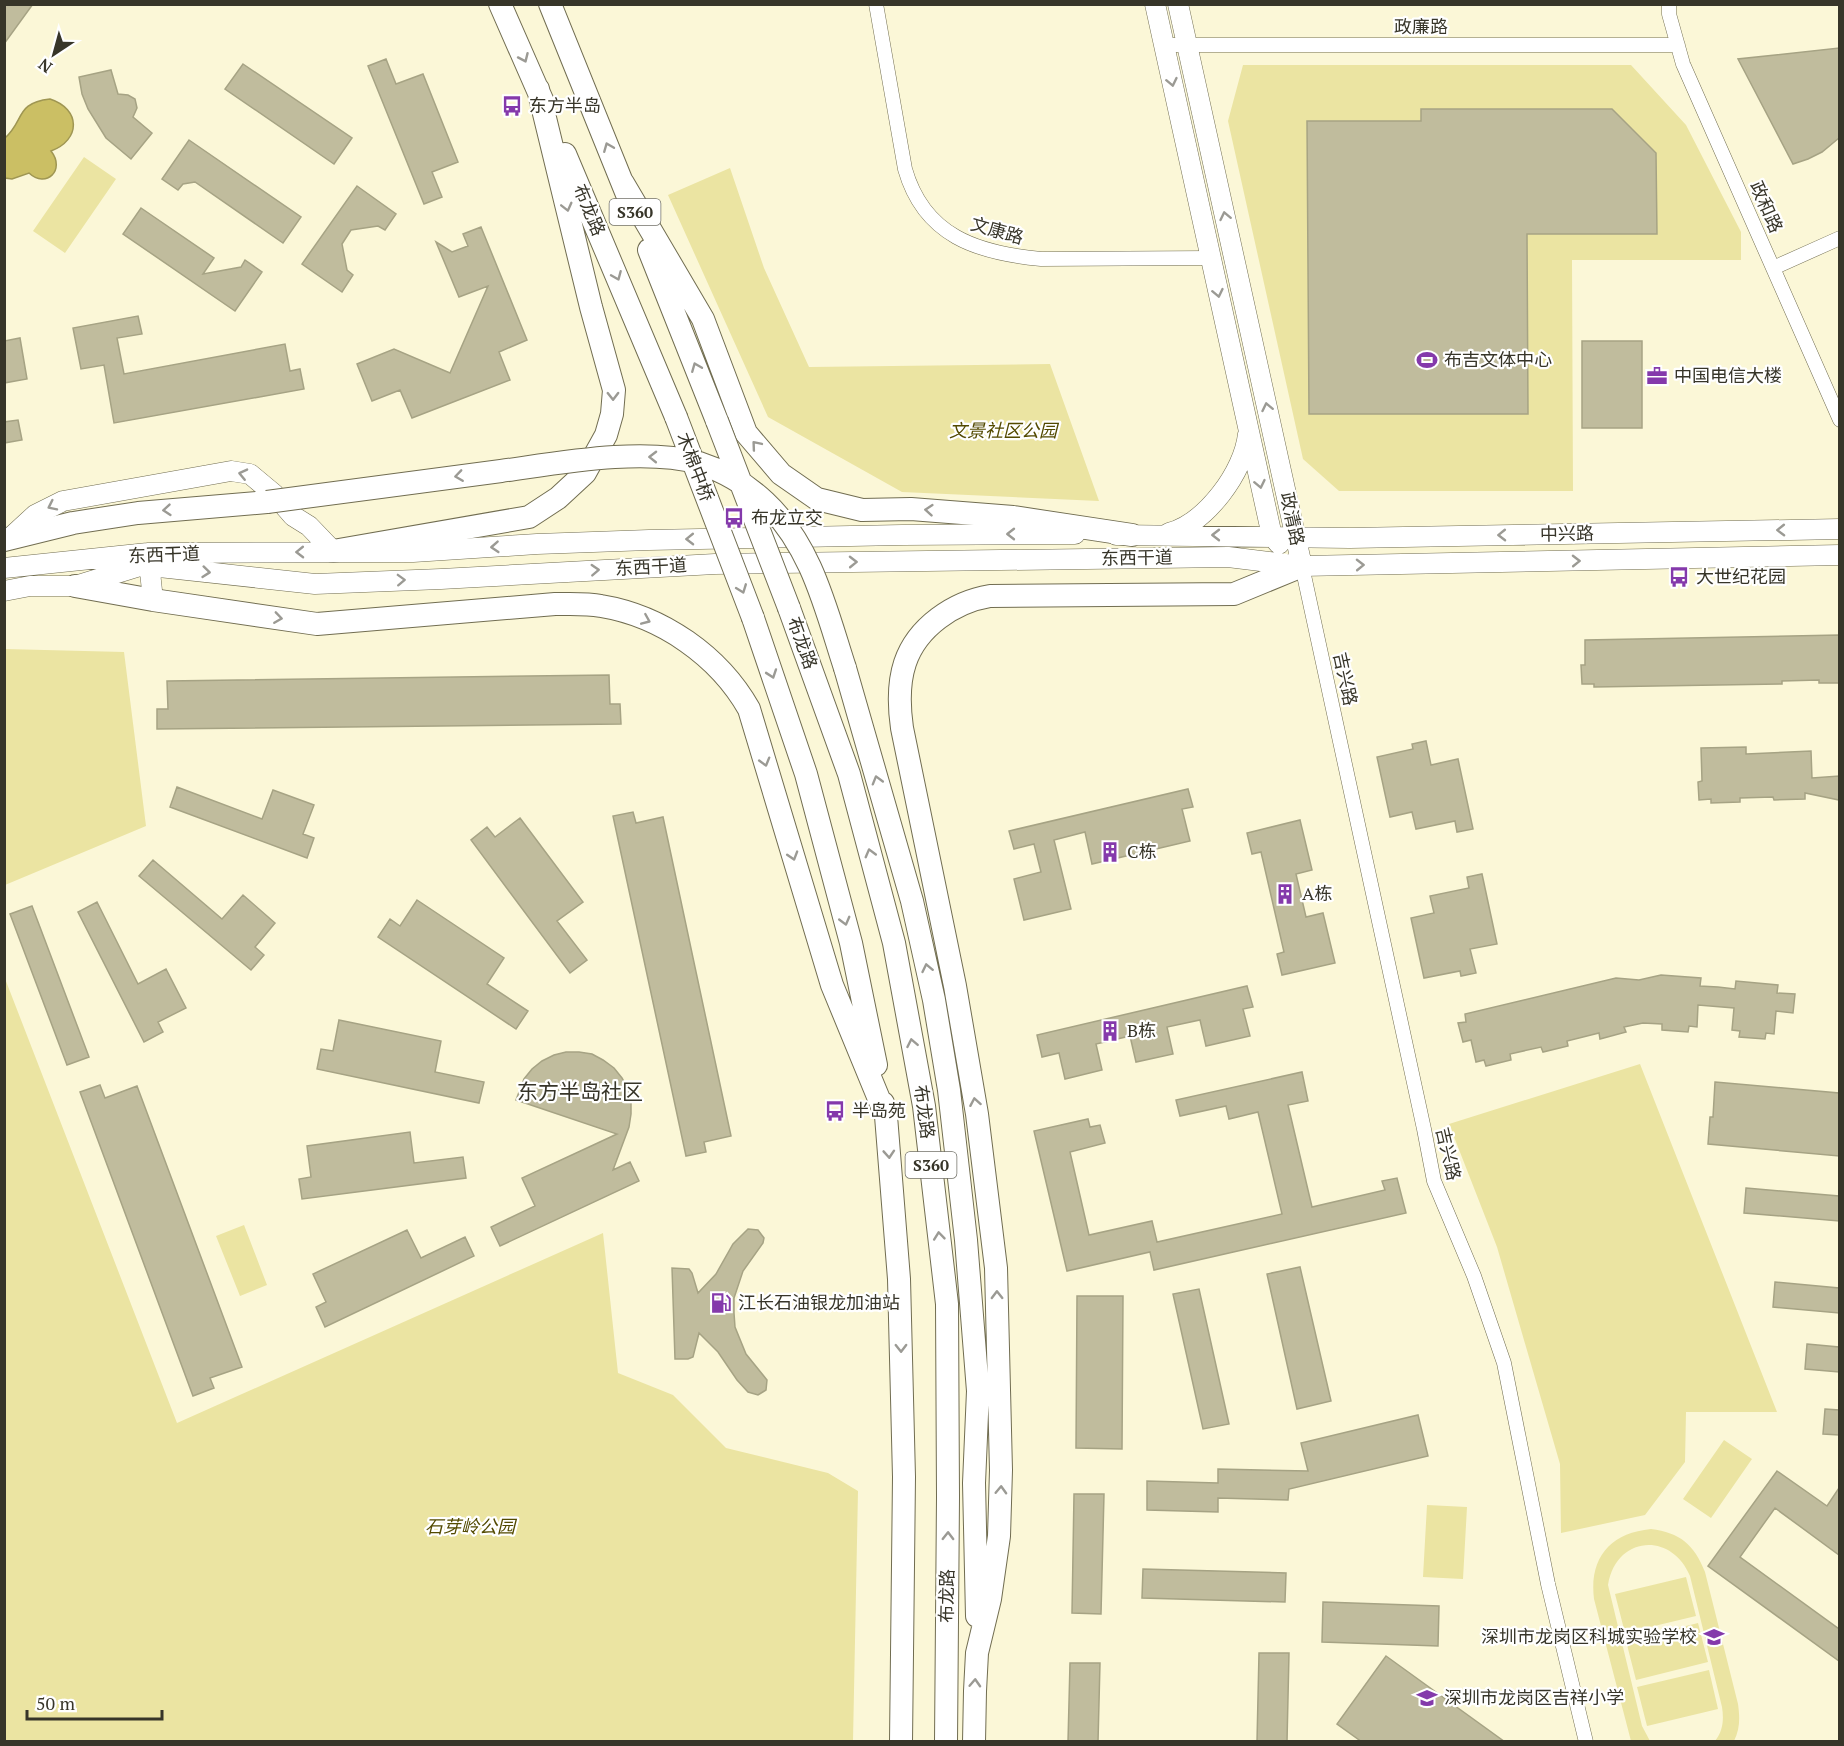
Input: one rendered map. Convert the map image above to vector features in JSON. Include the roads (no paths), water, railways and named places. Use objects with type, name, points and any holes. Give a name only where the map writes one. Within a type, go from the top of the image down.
[{"type":"main road","name":"布龙路","points":[[500,4],[676,417]]},
{"type":"main road","name":"S360","points":[[550,4],[623,183]]},
{"type":"main road","name":"政清路","points":[[1155,4],[1272,536],[1302,566]]},
{"type":"main road","name":"政清路","points":[[1178,4],[1302,566]]},
{"type":"main road","points":[[7,539],[35,514],[63,501],[231,471],[250,474],[274,494],[293,516],[309,526],[333,551],[529,517],[558,498],[585,473],[606,435],[612,414],[614,390],[591,308],[538,89]]},
{"type":"main road","points":[[623,183],[703,319],[746,433],[781,474],[817,499],[862,510],[911,509],[1013,517],[1132,535]]},
{"type":"main road","name":"木棉中桥","points":[[623,183],[789,608]]},
{"type":"main road","name":"木棉中桥","points":[[676,417],[753,618]]},
{"type":"main road","points":[[1162,535],[1186,526],[1208,508],[1222,492],[1244,454],[1248,429]]},
{"type":"main road","points":[[7,539],[73,523],[138,513],[267,502],[594,458],[664,458],[699,463],[732,477],[765,502],[789,529],[818,583],[912,901],[934,1000],[949,1090],[966,1240],[978,1390],[974,1483],[977,1653],[974,1742]]},
{"type":"main road","points":[[93,496],[138,513]]},
{"type":"main road","name":"中兴路","points":[[1295,537],[1839,529]]},
{"type":"main road","name":"东西干道","points":[[4,568],[333,551],[413,552],[559,544],[819,536],[1074,534],[1295,537]]},
{"type":"main road","name":"中兴路","points":[[1302,566],[1839,555]]},
{"type":"main road","name":"东西干道","points":[[4,591],[30,586],[75,586],[140,566],[149,559],[315,584],[715,564],[1228,557],[1302,566]]},
{"type":"main road","points":[[149,559],[153,600]]},
{"type":"main road","points":[[977,1653],[990,1599],[999,1536],[1001,1470],[996,1268],[977,1114],[954,986],[902,728],[900,694],[905,664],[914,646],[936,621],[959,605],[973,599],[990,596],[1234,594],[1302,566]]},
{"type":"main road","points":[[75,586],[317,624],[555,604],[601,606],[634,615],[685,640],[716,664],[732,681],[749,709],[832,985],[886,1116]]},
{"type":"main road","name":"布龙路","points":[[789,608],[849,774],[894,943],[924,1106],[946,1304],[948,1497],[946,1742]]},
{"type":"main road","name":"布龙路","points":[[753,618],[807,774],[851,943],[886,1116],[899,1279],[904,1477],[901,1742]]},
{"type":"main road","points":[[946,1304],[978,1390],[948,1497]]},
{"type":"street","name":"文康路","points":[[876,4],[904,169],[910,187],[924,210],[943,228],[958,239],[975,246],[1017,257],[1041,259],[1210,258]]},
{"type":"street","name":"政和路","points":[[1669,4],[1683,63],[1839,420]]},
{"type":"street","name":"政廉路","points":[[1164,45],[1678,45]]},
{"type":"street","points":[[1773,268],[1839,238]]},
{"type":"street","name":"吉兴路","points":[[1302,566],[1434,1181],[1474,1276],[1504,1363],[1548,1584],[1586,1742]]},
{"type":"place","name":"东方半岛","points":[[512,106]]},
{"type":"place","name":"布吉文体中心","points":[[1427,360]]},
{"type":"place","name":"中国电信大楼","points":[[1657,376]]},
{"type":"place","name":"布龙立交","points":[[734,518]]},
{"type":"place","name":"大世纪花园","points":[[1679,577]]},
{"type":"place","name":"C栋","points":[[1110,852]]},
{"type":"place","name":"A栋","points":[[1285,894]]},
{"type":"place","name":"B栋","points":[[1110,1031]]},
{"type":"place","name":"半岛苑","points":[[835,1111]]},
{"type":"place","name":"江长石油银龙加油站","points":[[721,1303]]},
{"type":"place","name":"深圳市龙岗区科城实验学校","points":[[1714,1637]]},
{"type":"place","name":"深圳市龙岗区吉祥小学","points":[[1427,1698]]},
{"type":"district","name":"东方半岛社区","points":[[580,1092]]},
{"type":"park label","name":"文景社区公园","points":[[1003,431]]},
{"type":"park label","name":"石芽岭公园","points":[[470,1527]]}]
